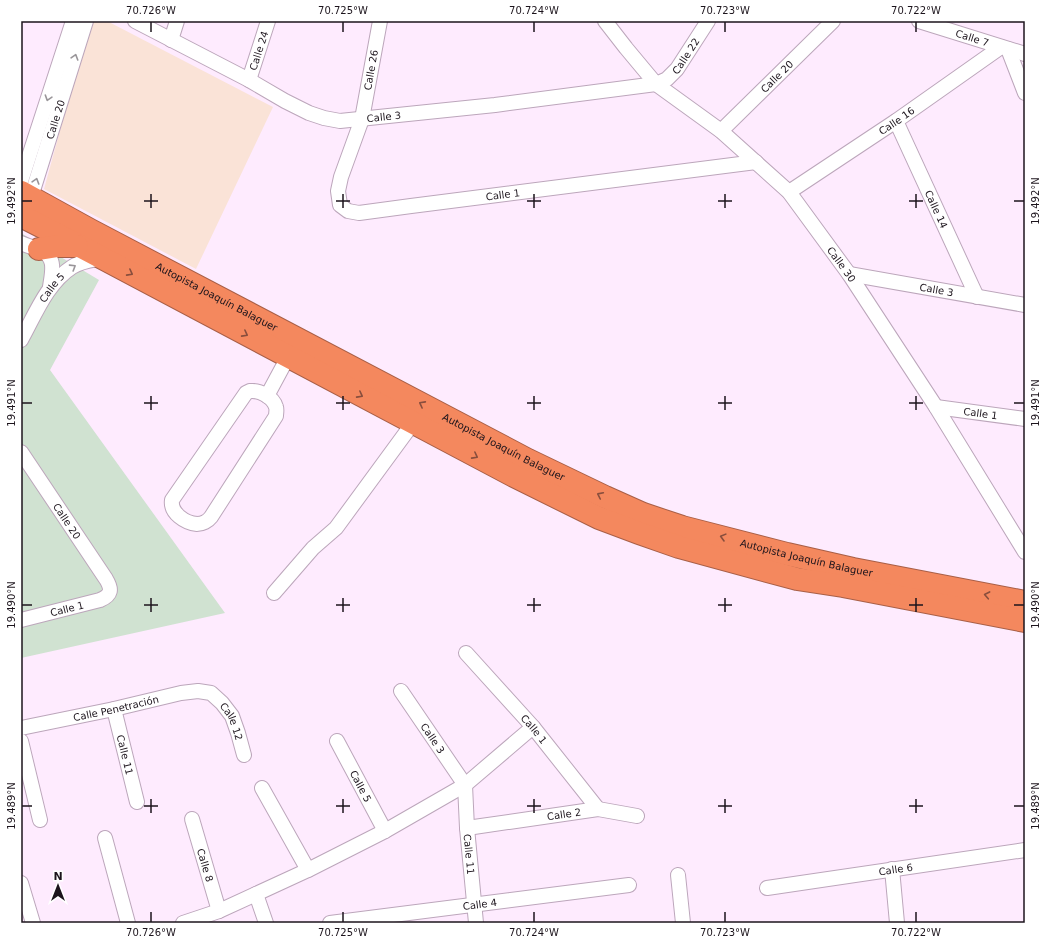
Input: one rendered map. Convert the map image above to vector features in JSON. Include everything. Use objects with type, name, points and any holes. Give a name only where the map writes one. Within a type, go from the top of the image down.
[{"type":"highway","name":"Autopista Joaquín Balaguer","points":[[24,190],[96,233],[528,460],[637,511],[682,527],[787,554],[853,569],[1025,602]]},
{"type":"highway","name":"Autopista Joaquín Balaguer","points":[[21,216],[514,476],[599,518],[679,547],[797,579],[843,586],[1025,622]]},
{"type":"highway","points":[[30,246],[80,246]]},
{"type":"street","name":"Calle 20","points":[[21,216],[24,190],[73,21]]},
{"type":"street","name":"Calle 20","points":[[24,190],[86,21]]},
{"type":"street","name":"Calle 3","points":[[135,21],[309,113],[340,121],[495,105],[656,84]]},
{"type":"street","points":[[171,40],[177,21]]},
{"type":"street","name":"Calle 24","points":[[249,80],[268,21]]},
{"type":"street","name":"Calle 26","points":[[362,119],[380,21]]},
{"type":"street","name":"Calle 30","points":[[605,21],[656,84],[721,131],[789,192],[849,274],[936,407],[1025,552]]},
{"type":"street","name":"Calle 22","points":[[656,84],[667,79],[677,69],[708,21]]},
{"type":"street","name":"Calle 20","points":[[721,131],[833,21]]},
{"type":"street","name":"Calle 7","points":[[919,21],[1025,54]]},
{"type":"street","points":[[1005,48],[1025,93]]},
{"type":"street","name":"Calle 16","points":[[789,192],[1005,48]]},
{"type":"street","name":"Calle 1","points":[[362,119],[341,177],[338,191],[340,205],[348,211],[359,213],[756,162]]},
{"type":"street","name":"Calle 14","points":[[896,121],[977,297]]},
{"type":"street","points":[[30,246],[50,257],[52,263],[50,287]]},
{"type":"street","name":"Calle 5","points":[[21,340],[50,287],[72,266],[84,261],[102,258]]},
{"type":"street","name":"Calle 3","points":[[849,274],[1025,305]]},
{"type":"street","points":[[267,396],[288,357]]},
{"type":"street","points":[[250,391],[259,391],[267,396],[276,406],[276,416],[211,517],[207,521],[198,524],[186,521],[177,515],[171,505],[172,500],[246,393],[250,391]]},
{"type":"street","name":"Calle 1","points":[[936,407],[1025,419]]},
{"type":"street","points":[[274,593],[313,548],[336,528],[413,423]]},
{"type":"street","name":"Calle 20","points":[[21,452],[106,579],[109,585],[109,592]]},
{"type":"street","name":"Calle 1","points":[[21,620],[100,600],[106,597],[109,592]]},
{"type":"street","name":"Calle 1","points":[[466,653],[533,726],[598,809]]},
{"type":"street","name":"Calle Penetración","points":[[21,728],[114,709],[181,693],[198,691],[211,693]]},
{"type":"street","name":"Calle 3","points":[[401,691],[465,785]]},
{"type":"street","name":"Calle 12","points":[[211,693],[222,703],[232,716],[244,755]]},
{"type":"street","name":"Calle 11","points":[[114,709],[137,802]]},
{"type":"street","points":[[183,923],[219,911],[308,870],[385,831],[465,785],[533,726]]},
{"type":"street","points":[[21,741],[40,820]]},
{"type":"street","name":"Calle 5","points":[[337,741],[385,831]]},
{"type":"street","name":"Calle 11","points":[[465,785],[467,828],[476,923]]},
{"type":"street","points":[[262,788],[308,870]]},
{"type":"street","name":"Calle 2","points":[[467,828],[598,809],[637,816]]},
{"type":"street","name":"Calle 8","points":[[192,819],[219,911]]},
{"type":"street","points":[[105,838],[128,923]]},
{"type":"street","name":"Calle 6","points":[[767,888],[1025,850]]},
{"type":"street","points":[[892,870],[897,923]]},
{"type":"street","points":[[678,875],[683,923]]},
{"type":"street","points":[[21,883],[33,923]]},
{"type":"street","name":"Calle 4","points":[[330,923],[629,885]]},
{"type":"street","points":[[256,894],[266,923]]},
{"type":"shaded area","points":[[90,21],[107,21],[273,107],[196,269],[44,189]]},
{"type":"green space","points":[[21,233],[99,280],[50,370],[225,613],[21,658]]}]
